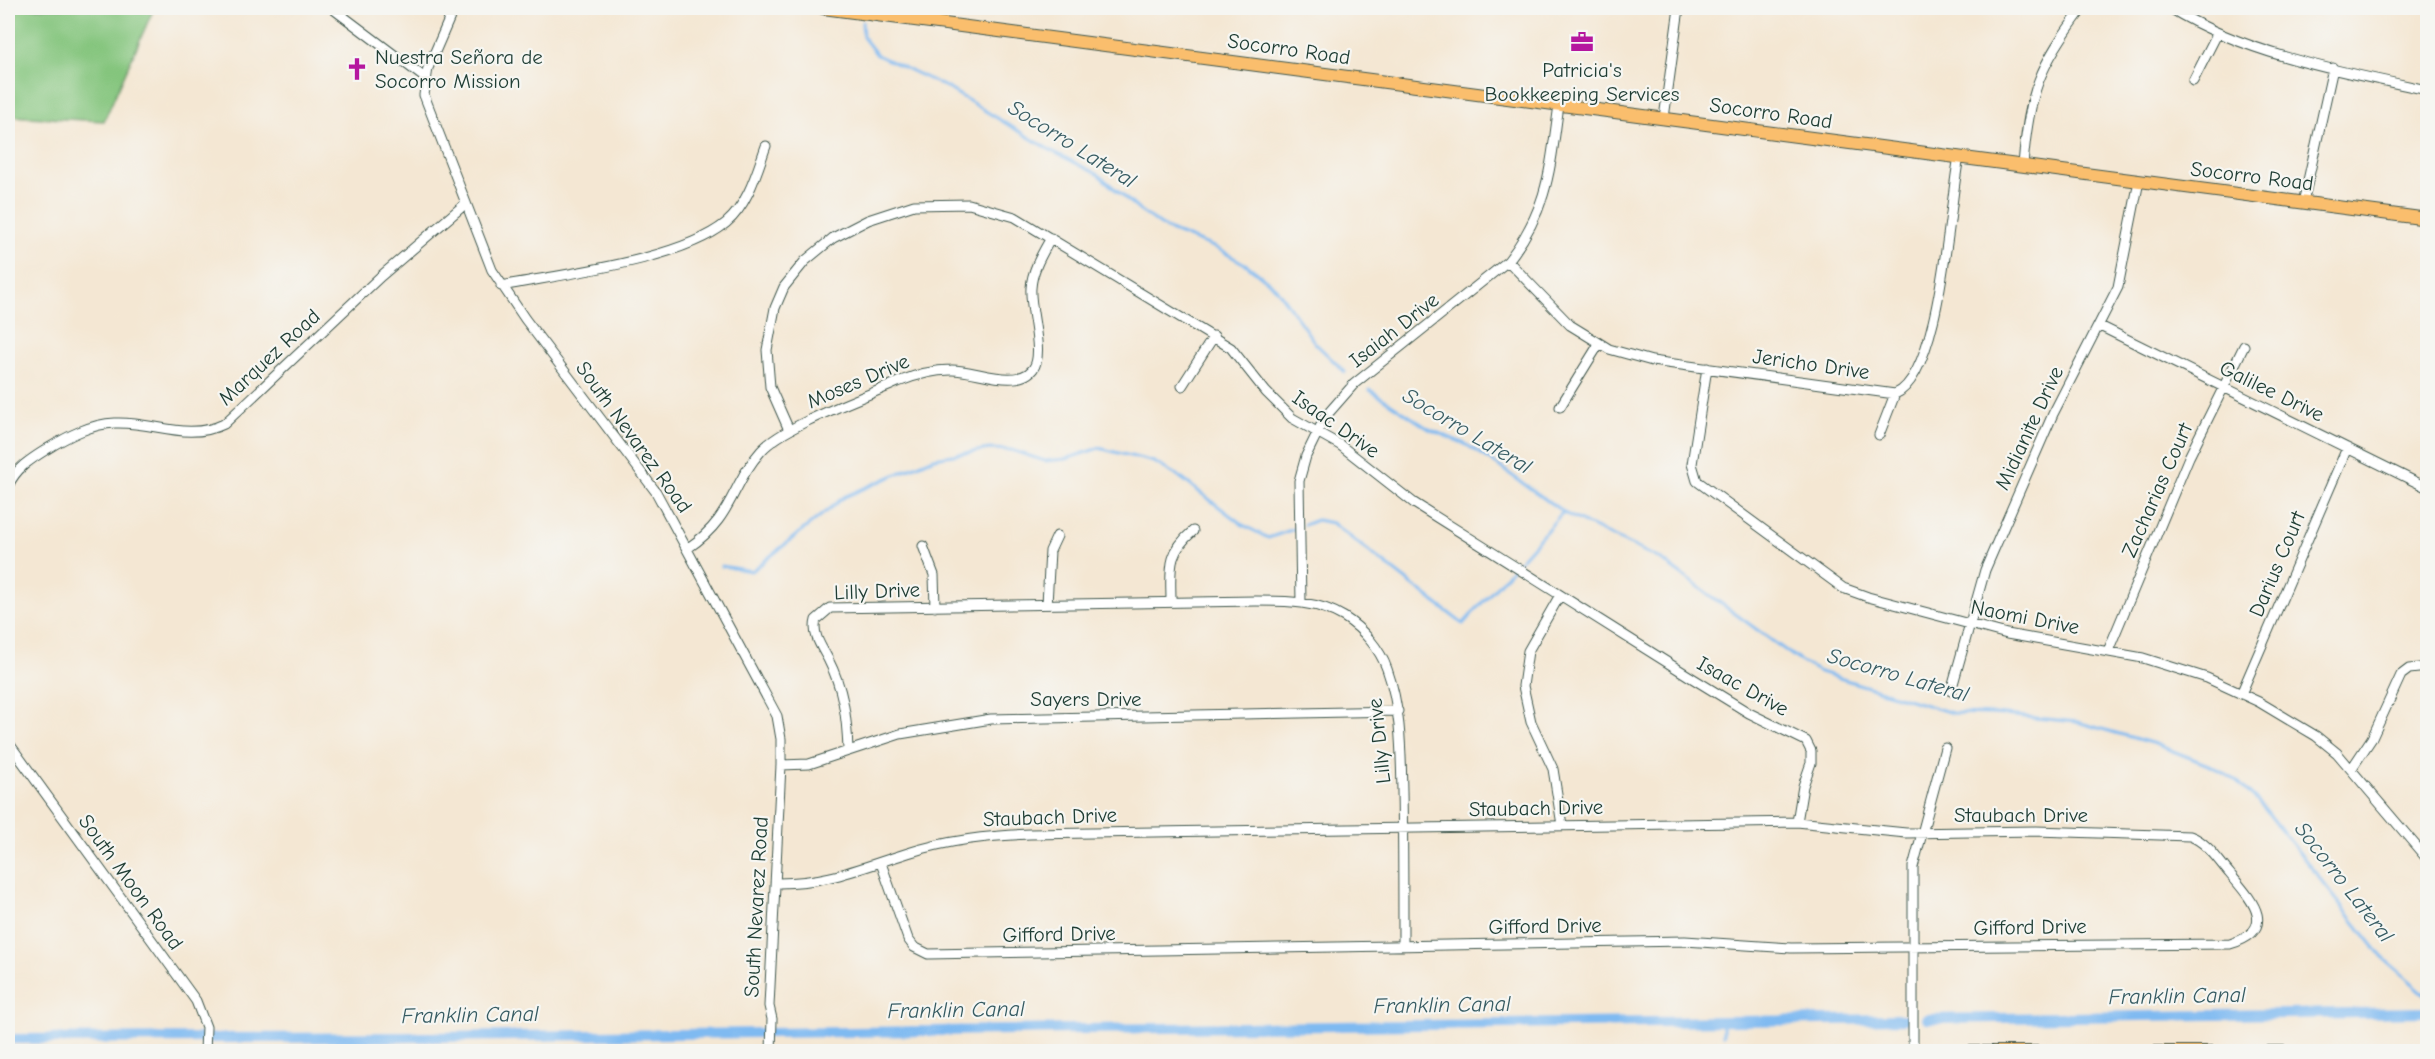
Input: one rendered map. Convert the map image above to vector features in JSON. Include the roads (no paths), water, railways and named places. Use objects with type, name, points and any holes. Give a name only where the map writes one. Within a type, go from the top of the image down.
[{"type":"main road","name":"Socorro Road","points":[[823,8],[2427,219]]},
{"type":"main road","points":[[1940,1052],[2283,1052]]},
{"type":"street","points":[[332,8],[425,78],[454,8]]},
{"type":"street","points":[[1664,118],[1679,8]]},
{"type":"street","points":[[2023,165],[2034,92],[2050,54],[2083,8]]},
{"type":"street","points":[[2170,8],[2217,34],[2277,54],[2427,90]]},
{"type":"street","points":[[2193,81],[2217,34]]},
{"type":"street","points":[[2303,203],[2333,68]]},
{"type":"street","name":"South Nevarez Road","points":[[425,78],[426,104],[487,260],[501,286],[656,492],[773,704],[781,740],[781,765],[769,1006],[771,1052]]},
{"type":"street","name":"Isaiah Drive","points":[[1301,603],[1299,481],[1306,456],[1317,432],[1339,399],[1354,384],[1508,261],[1531,228],[1546,192],[1559,105]]},
{"type":"street","points":[[501,286],[638,259],[672,250],[706,234],[726,223],[746,197],[766,146]]},
{"type":"street","name":"Jericho Drive","points":[[1508,261],[1570,325],[1599,344],[1652,361],[1895,394],[1910,383],[1934,324],[1959,157]]},
{"type":"street","name":"Midianite Drive","points":[[1950,691],[1984,570],[2057,404],[2100,326],[2118,287],[2139,181]]},
{"type":"street","name":"Isaac Drive","points":[[789,430],[770,387],[767,350],[772,315],[784,287],[805,261],[833,238],[894,209],[927,203],[969,204],[1015,217],[1231,348],[1280,408],[1340,445],[1399,493],[1749,712],[1806,741],[1811,751],[1811,763],[1803,786],[1797,822]]},
{"type":"street","name":"Marquez Road","points":[[8,486],[19,468],[27,462],[76,433],[103,424],[127,423],[201,433],[224,424],[381,276],[465,205]]},
{"type":"street","name":"Moses Drive","points":[[688,548],[719,522],[763,449],[789,430],[925,373],[952,370],[1015,378],[1025,376],[1032,370],[1038,359],[1031,287],[1037,263],[1051,238]]},
{"type":"street","name":"Galilee Drive","points":[[2100,326],[2427,488]]},
{"type":"street","points":[[1182,386],[1214,336]]},
{"type":"street","points":[[1560,407],[1599,344]]},
{"type":"street","name":"Zacharias Court","points":[[2108,651],[2189,457],[2244,346]]},
{"type":"street","name":"Naomi Drive","points":[[1707,368],[1692,464],[1694,476],[1701,486],[1843,588],[1968,625],[2108,651],[2186,670],[2241,694],[2316,735],[2352,768],[2427,860]]},
{"type":"street","points":[[1879,435],[1895,394]]},
{"type":"street","name":"Darius Court","points":[[2241,694],[2347,448]]},
{"type":"street","points":[[1171,602],[1171,563],[1174,551],[1193,531]]},
{"type":"street","points":[[1047,604],[1050,550],[1057,536]]},
{"type":"street","name":"Lilly Drive","points":[[923,546],[934,575],[935,607]]},
{"type":"street","points":[[1560,595],[1528,651],[1523,686],[1531,722],[1553,769],[1562,825]]},
{"type":"street","name":"Lilly Drive","points":[[848,750],[845,706],[832,666],[816,634],[816,620],[824,612],[840,606],[935,607],[1278,601],[1324,607],[1343,616],[1363,633],[1383,660],[1398,711],[1403,829],[1403,946]]},
{"type":"street","points":[[2352,768],[2372,738],[2401,675],[2409,669],[2427,667]]},
{"type":"street","name":"Sayers Drive","points":[[781,765],[809,764],[900,734],[991,719],[1398,711]]},
{"type":"street","name":"South Moon Road","points":[[8,742],[196,1001],[206,1027],[205,1050]]},
{"type":"street","points":[[1913,1052],[1913,867],[1945,748]]},
{"type":"street","name":"Staubach Drive","points":[[775,883],[816,882],[842,877],[908,853],[973,837],[1797,822],[1922,833],[2056,832],[2190,836],[2205,844],[2253,902],[2258,921]]},
{"type":"street","name":"Gifford Drive","points":[[881,863],[908,939],[914,947],[928,954],[1685,941],[1775,948],[2230,944],[2253,933],[2258,921]]},
{"type":"waterway","name":"Socorro Lateral","points":[[862,22],[863,37],[877,55],[946,87],[1050,150],[1099,175],[1140,211],[1167,229],[1216,248],[1247,265],[1276,288],[1315,343],[1345,372]]},
{"type":"waterway","name":"Socorro Lateral","points":[[1370,390],[1429,429],[1465,444],[1486,457],[1566,514],[1660,559],[1800,661],[1820,672],[1952,713],[1993,714],[2077,722],[2155,744],[2211,766],[2237,781],[2264,808],[2382,957],[2426,995]]},
{"type":"waterway","points":[[721,566],[752,571],[844,497],[934,458],[990,449],[1011,450],[1045,461],[1066,459],[1099,448],[1154,462],[1181,478],[1243,525],[1268,538],[1294,529]]},
{"type":"waterway","points":[[1304,525],[1317,520],[1332,523],[1463,624],[1563,512]]},
{"type":"waterway","name":"Franklin Canal","points":[[1927,1019],[2428,1012]]},
{"type":"waterway","name":"Franklin Canal","points":[[8,1039],[435,1037],[1905,1019]]},
{"type":"waterway","points":[[1723,1022],[1723,1035]]},
{"type":"place","name":"Patricia's Bookkeeping Services","points":[[1582,42]]},
{"type":"place","name":"Nuestra Señora de Socorro Mission","points":[[357,69]]}]
